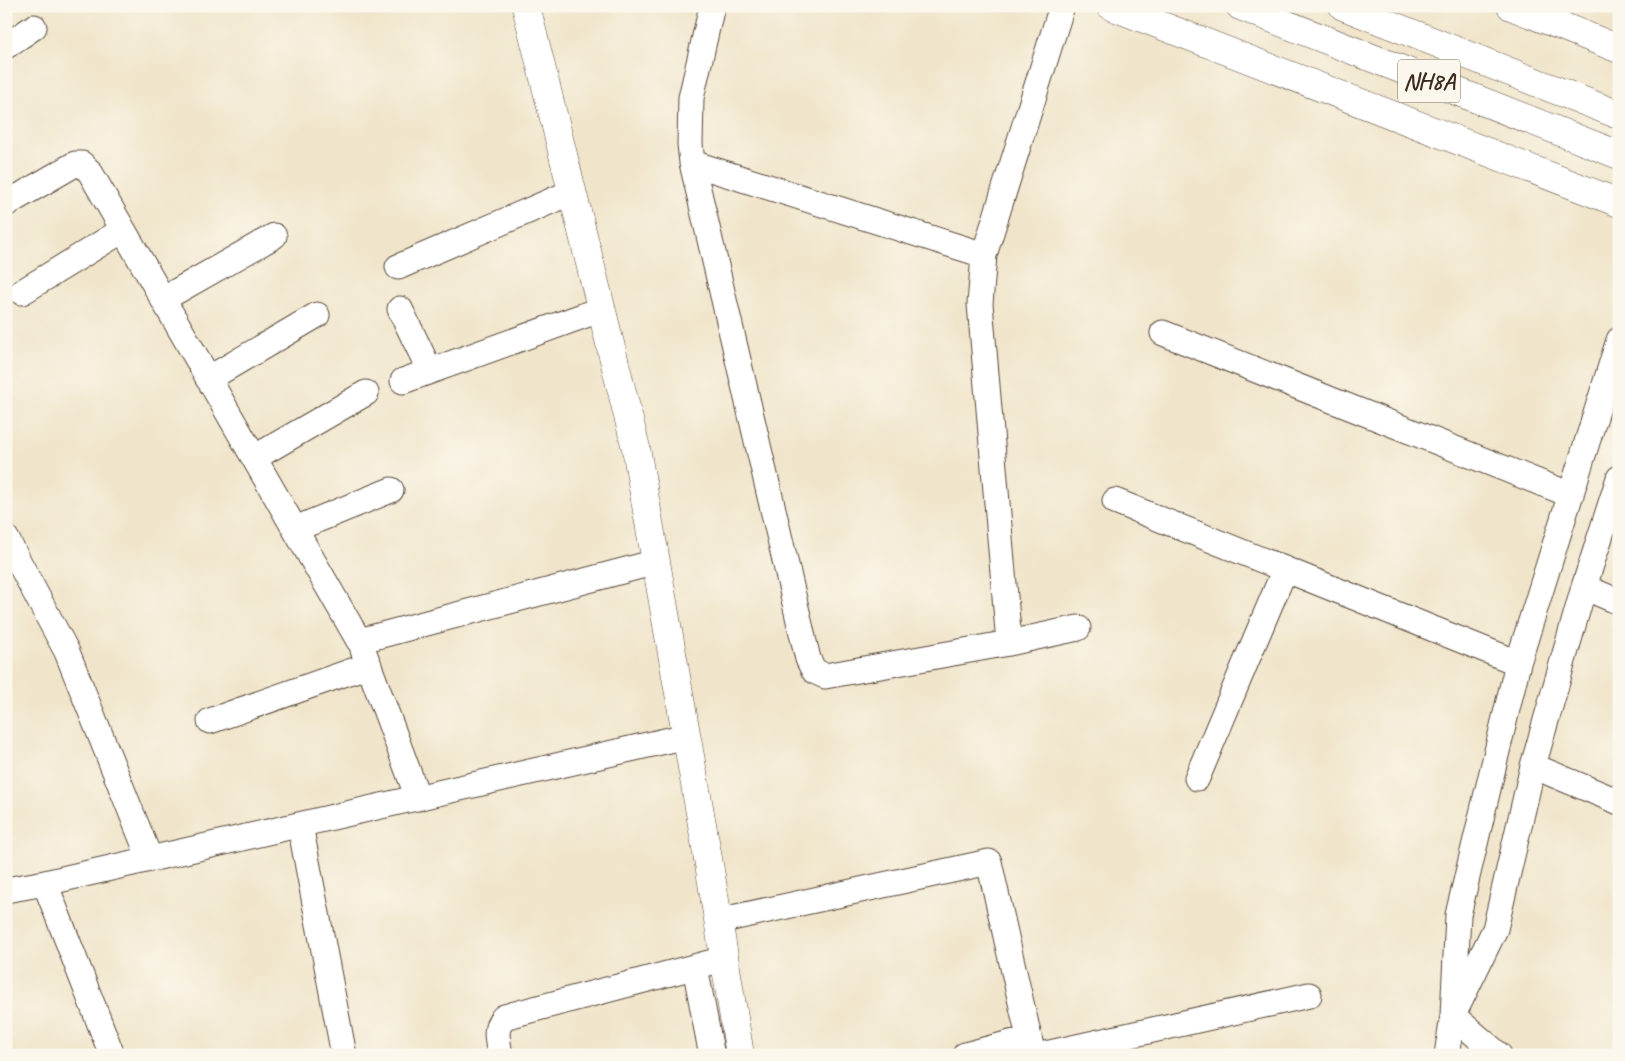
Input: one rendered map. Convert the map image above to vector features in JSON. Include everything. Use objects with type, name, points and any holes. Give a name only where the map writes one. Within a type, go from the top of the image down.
[{"type":"street","points":[[526,6],[636,448],[724,959],[725,1052]]},
{"type":"street","points":[[712,6],[691,98],[690,144],[692,163],[808,659],[814,672],[825,676],[1009,644],[1078,628]]},
{"type":"street","points":[[1009,644],[980,304],[984,255],[1062,6]]},
{"type":"street","points":[[1111,6],[1619,203]]},
{"type":"street","name":"NH8A","points":[[1240,6],[1619,155]]},
{"type":"street","name":"NH8A","points":[[1342,6],[1619,115]]},
{"type":"street","points":[[1511,6],[1619,49]]},
{"type":"street","points":[[6,46],[34,27]]},
{"type":"street","points":[[692,163],[984,255]]},
{"type":"street","points":[[6,204],[75,164],[82,164],[90,172],[359,640],[418,798]]},
{"type":"street","points":[[398,266],[572,192]]},
{"type":"street","points":[[22,292],[123,230]]},
{"type":"street","points":[[163,299],[274,236]]},
{"type":"street","points":[[400,309],[430,371]]},
{"type":"street","points":[[403,381],[602,309]]},
{"type":"street","points":[[208,379],[317,315]]},
{"type":"street","points":[[1163,333],[1571,495]]},
{"type":"street","points":[[1447,1055],[1453,1016],[1458,915],[1518,663],[1619,340]]},
{"type":"street","points":[[254,458],[366,393]]},
{"type":"street","points":[[1453,1016],[1495,929],[1532,766],[1584,587],[1619,478]]},
{"type":"street","points":[[295,529],[391,490]]},
{"type":"street","points":[[1115,501],[1518,663]]},
{"type":"street","points":[[6,538],[67,652],[150,859]]},
{"type":"street","points":[[359,640],[656,562]]},
{"type":"street","points":[[1197,778],[1285,569]]},
{"type":"street","points":[[1584,587],[1619,602]]},
{"type":"street","points":[[210,721],[368,665]]},
{"type":"street","points":[[6,890],[46,883],[687,736]]},
{"type":"street","points":[[1532,766],[1619,802]]},
{"type":"street","points":[[300,825],[344,1055]]},
{"type":"street","points":[[718,920],[989,862],[1034,1049]]},
{"type":"street","points":[[46,883],[112,1055]]},
{"type":"street","points":[[500,1055],[496,1030],[498,1023],[504,1017],[724,959]]},
{"type":"street","points":[[695,967],[725,1052]]},
{"type":"street","points":[[965,1055],[1034,1049],[1308,995]]},
{"type":"street","points":[[1453,1016],[1499,1055]]}]
